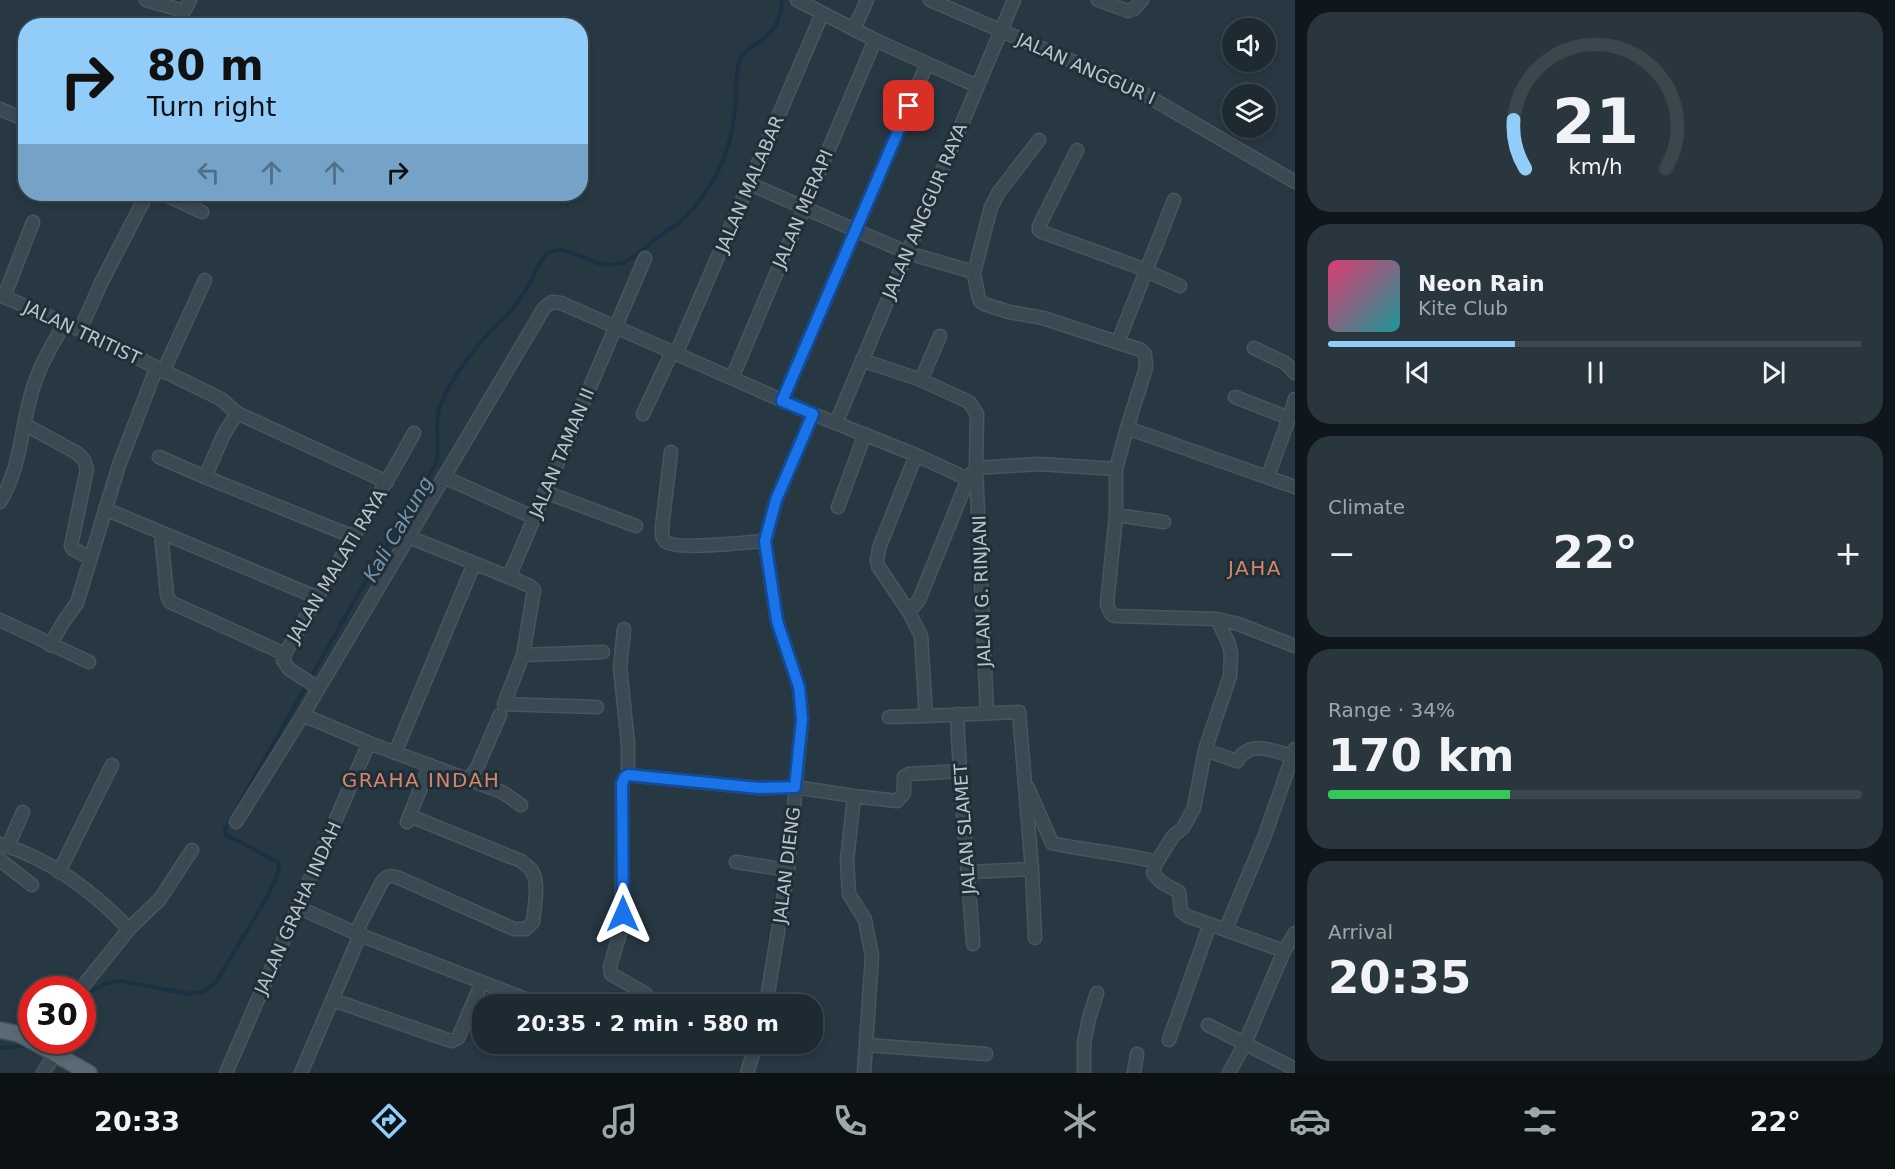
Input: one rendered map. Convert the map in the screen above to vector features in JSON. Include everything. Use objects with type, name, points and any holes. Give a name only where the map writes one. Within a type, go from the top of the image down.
[{"type":"main road","points":[[0,1030],[18,1035]]},
{"type":"main road","points":[[53,1054],[69,1069],[89,1073]]},
{"type":"street","points":[[146,0],[184,11],[189,0]]},
{"type":"street","points":[[797,0],[874,40],[977,86]]},
{"type":"street","points":[[854,29],[867,0]]},
{"type":"street","name":"JALAN ANGGUR RAYA","points":[[836,423],[1014,0]]},
{"type":"street","points":[[1098,0],[1128,11],[1134,9],[1142,0]]},
{"type":"street","name":"JALAN ANGGUR I","points":[[938,1],[1001,31],[1070,58],[1132,87],[1295,182]]},
{"type":"street","name":"JALAN MALABAR","points":[[643,414],[674,353],[750,184],[822,14]]},
{"type":"street","name":"JALAN MERAPI","points":[[732,378],[874,40]]},
{"type":"street","points":[[782,401],[927,64]]},
{"type":"street","points":[[0,109],[18,117]]},
{"type":"street","points":[[750,184],[908,253],[970,271],[975,269],[991,207],[999,192],[1039,140]]},
{"type":"street","points":[[1077,150],[1039,230],[1180,286]]},
{"type":"street","points":[[1118,342],[1174,200]]},
{"type":"street","points":[[80,330],[102,281],[143,201]]},
{"type":"street","points":[[179,201],[202,212]]},
{"type":"street","points":[[2,296],[33,222]]},
{"type":"street","name":"JALAN TAMAN II","points":[[509,578],[645,258]]},
{"type":"street","points":[[973,269],[980,301],[984,304],[1009,312],[1043,318],[1141,350],[1145,354],[1146,368],[1116,469],[1116,515],[1107,604],[1111,614],[1217,620],[1238,624],[1295,646]]},
{"type":"street","points":[[50,645],[76,603],[119,465],[160,370],[205,280]]},
{"type":"street","name":"JALAN TRITIST","points":[[2,296],[80,330],[221,399],[237,413],[387,482]]},
{"type":"street","points":[[236,822],[303,715],[314,685],[409,537],[544,308],[552,302],[561,303],[782,401],[916,455],[968,479]]},
{"type":"street","points":[[0,502],[15,470],[34,386],[48,352],[65,323]]},
{"type":"street","points":[[921,380],[940,336]]},
{"type":"street","points":[[1254,348],[1285,363],[1295,373]]},
{"type":"street","name":"JALAN G. RINJANI","points":[[862,360],[921,380],[969,402],[976,414],[976,468],[987,713]]},
{"type":"street","points":[[1236,397],[1289,418]]},
{"type":"street","points":[[1268,476],[1295,399]]},
{"type":"street","points":[[205,477],[224,434],[237,413]]},
{"type":"street","name":"JALAN DIENG","points":[[768,994],[788,870],[802,719],[799,687],[777,621],[765,541],[776,500],[813,414]]},
{"type":"street","points":[[24,424],[77,453],[84,460],[87,470],[71,546],[90,558]]},
{"type":"street","points":[[1127,428],[1295,487]]},
{"type":"street","name":"JALAN MALATI RAYA","points":[[314,685],[289,669],[283,660],[285,654],[316,597],[387,482],[414,433]]},
{"type":"street","points":[[838,507],[865,434]]},
{"type":"street","points":[[671,452],[662,527],[662,536],[665,541],[670,544],[707,546],[765,541]]},
{"type":"street","points":[[916,455],[879,548],[877,561],[921,636],[926,716]]},
{"type":"street","points":[[159,457],[354,537]]},
{"type":"street","points":[[909,612],[920,600],[968,479],[976,468],[1040,464],[1116,469]]},
{"type":"street","points":[[444,477],[535,518]]},
{"type":"street","points":[[545,492],[636,526]]},
{"type":"street","points":[[105,509],[316,597]]},
{"type":"street","points":[[1116,515],[1164,522]]},
{"type":"street","points":[[161,533],[167,595],[170,602],[285,654]]},
{"type":"street","points":[[409,537],[530,586],[534,590],[523,655],[477,768],[468,780]]},
{"type":"street","points":[[395,753],[474,564]]},
{"type":"street","points":[[1217,620],[1231,653],[1230,676],[1205,750],[1191,816],[1183,828],[1173,836],[1153,873],[1161,882],[1179,892],[1181,911],[1187,916],[1284,951]]},
{"type":"street","points":[[0,623],[89,662]]},
{"type":"street","points":[[624,629],[620,667],[628,744],[628,775]]},
{"type":"street","points":[[523,655],[603,652]]},
{"type":"street","points":[[502,710],[597,707]]},
{"type":"street","points":[[889,717],[1019,712],[1032,869],[1035,938]]},
{"type":"street","name":"JALAN SLAMET","points":[[957,714],[972,944]]},
{"type":"street","points":[[303,715],[369,743],[502,792],[521,805]]},
{"type":"street","name":"JALAN GRAHA INDAH","points":[[226,1073],[369,743]]},
{"type":"street","points":[[1205,750],[1237,761],[1243,751],[1253,747],[1294,753],[1265,835],[1226,929]]},
{"type":"street","points":[[59,872],[112,765]]},
{"type":"street","points":[[301,1073],[360,935],[359,926],[385,878],[390,876],[399,878],[514,929],[526,929],[533,922],[536,881],[532,872],[521,861],[408,819],[430,765]]},
{"type":"street","points":[[646,994],[616,978],[611,974],[610,967],[622,926],[622,783],[628,775],[759,788],[795,787],[897,801],[904,793],[904,777],[909,774],[959,771]]},
{"type":"street","points":[[1024,777],[1052,843],[1087,851],[1136,856],[1157,862]]},
{"type":"street","points":[[854,796],[846,861],[849,894],[865,920],[872,956],[864,1073]]},
{"type":"street","points":[[23,812],[4,845],[33,856],[59,872],[104,904],[129,929]]},
{"type":"street","points":[[91,976],[129,929],[160,899],[192,850]]},
{"type":"street","points":[[0,860],[32,885]]},
{"type":"street","points":[[736,862],[788,870]]},
{"type":"street","points":[[969,872],[1032,869]]},
{"type":"street","points":[[297,907],[360,935],[513,994]]},
{"type":"street","points":[[1169,1040],[1210,924]]},
{"type":"street","points":[[1229,1073],[1245,1043],[1284,951],[1295,933]]},
{"type":"street","points":[[333,1000],[451,1041],[458,1038],[482,982]]},
{"type":"street","points":[[1084,1073],[1084,1043],[1097,993]]},
{"type":"street","points":[[1208,1024],[1295,1069]]},
{"type":"street","points":[[867,1045],[986,1054]]},
{"type":"street","points":[[43,1073],[50,1054]]},
{"type":"street","points":[[747,1073],[753,1054]]},
{"type":"street","points":[[1134,1073],[1137,1054]]},
{"type":"waterway","name":"Kali Cakung","points":[[96,989],[106,983],[121,981],[190,994],[204,991],[216,982],[269,894],[279,870],[278,862],[226,835],[225,829],[353,603],[436,464],[439,410],[453,380],[481,342],[516,304],[539,264],[550,252],[561,250],[597,263],[617,264],[641,252],[692,210],[716,175],[729,144],[740,59],[747,50],[765,38],[776,25],[782,9],[781,0]]},
{"type":"waterway","name":"Kali Cakung","points":[[0,1048],[18,1046]]},
{"type":"district","name":"JAHA","points":[[1255,568]]},
{"type":"district","name":"GRAHA INDAH","points":[[421,780]]},
{"type":"route","points":[[623,914],[622,783],[625,777],[628,775],[669,778],[759,788],[795,787],[802,719],[799,687],[777,621],[765,541],[776,500],[813,414],[782,401],[909,106]]}]
